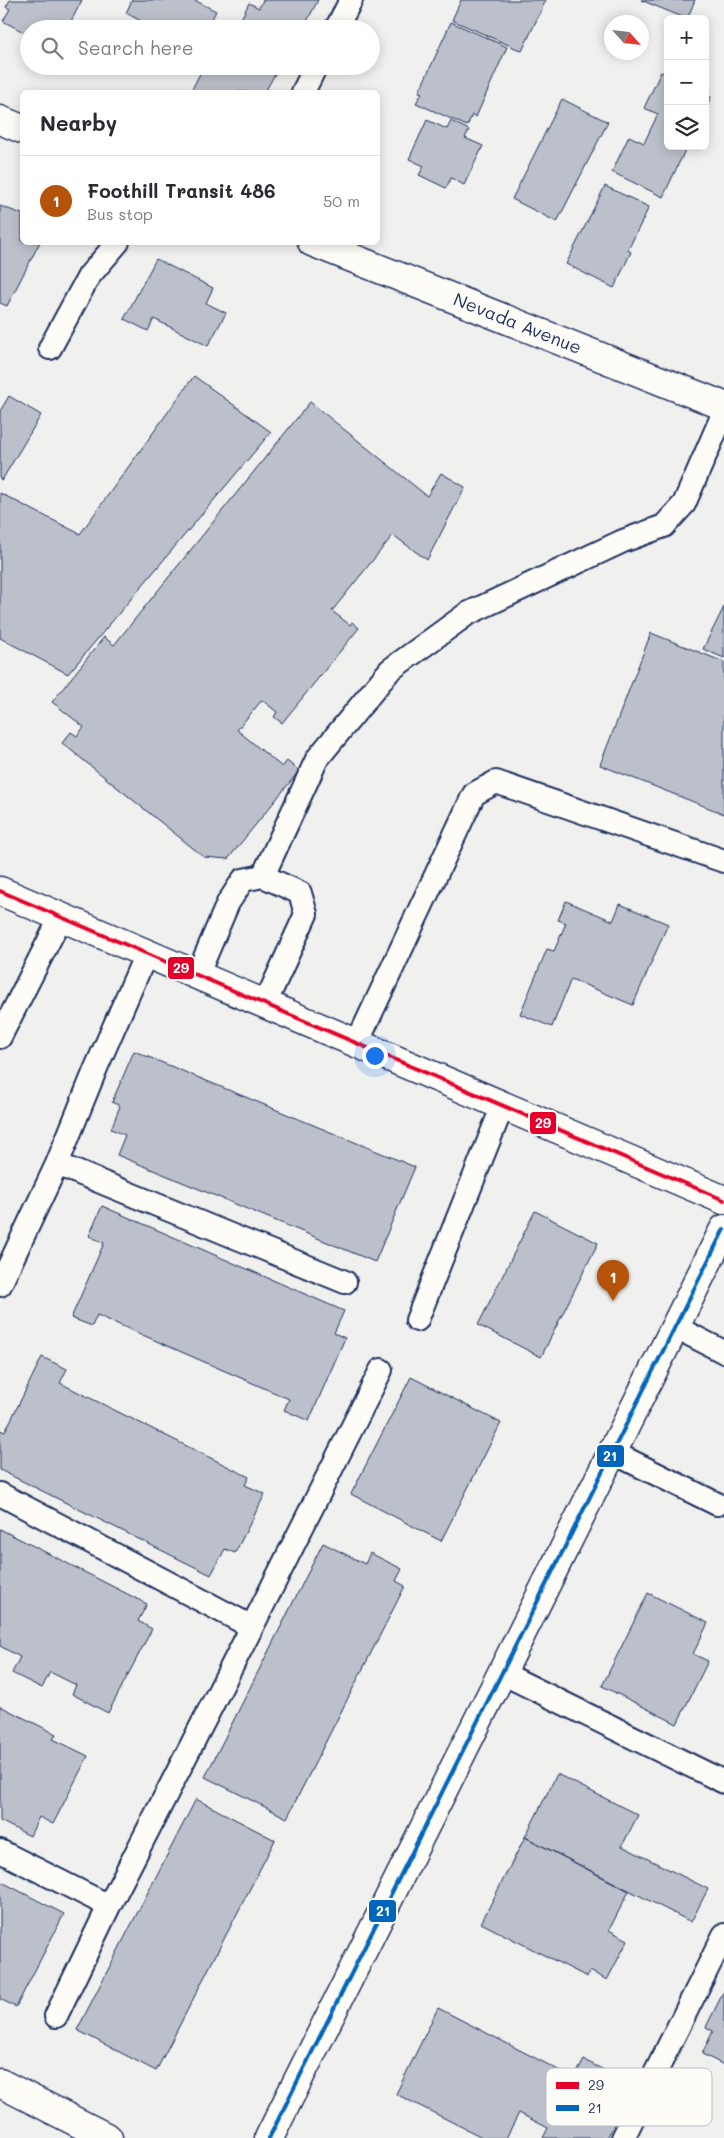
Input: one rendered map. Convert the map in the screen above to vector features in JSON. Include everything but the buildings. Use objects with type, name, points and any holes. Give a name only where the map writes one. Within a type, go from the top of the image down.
[{"type":"main road","points":[[0,120],[20,128]]},
{"type":"main road","name":"Nevada Avenue","points":[[320,245],[724,406]]},
{"type":"main road","points":[[0,891],[724,1200]]},
{"type":"main road","points":[[269,2138],[724,1229]]},
{"type":"main road","points":[[0,2083],[108,2138]]},
{"type":"lane","points":[[341,20],[351,0]]},
{"type":"lane","points":[[304,90],[312,75]]},
{"type":"lane","points":[[50,348],[89,276],[115,245]]},
{"type":"lane","points":[[263,876],[317,759],[390,670],[467,614],[623,541],[664,526],[684,504],[724,412]]},
{"type":"lane","points":[[357,1043],[474,794],[496,782],[724,861]]},
{"type":"lane","points":[[197,976],[228,903],[243,880],[263,876],[300,894],[306,914],[265,1004]]},
{"type":"lane","points":[[0,1037],[61,917]]},
{"type":"lane","points":[[0,1285],[58,1164],[96,1068],[146,954]]},
{"type":"lane","points":[[417,1320],[502,1105]]},
{"type":"lane","points":[[58,1164],[345,1282]]},
{"type":"lane","points":[[675,1327],[724,1352]]},
{"type":"lane","points":[[56,2016],[109,1906],[381,1370]]},
{"type":"lane","points":[[612,1452],[722,1501]]},
{"type":"lane","points":[[0,1494],[252,1627]]},
{"type":"lane","points":[[502,1672],[724,1782]]},
{"type":"lane","points":[[0,1851],[109,1906]]},
{"type":"lane","points":[[658,2068],[724,1935]]},
{"type":"lane","points":[[623,2138],[629,2126]]},
{"type":"transit line","name":"29","points":[[0,891],[724,1200]]},
{"type":"transit line","name":"21","points":[[269,2138],[724,1229]]},
{"type":"place","name":"Foothill Transit 486","points":[[613,1301]]}]
